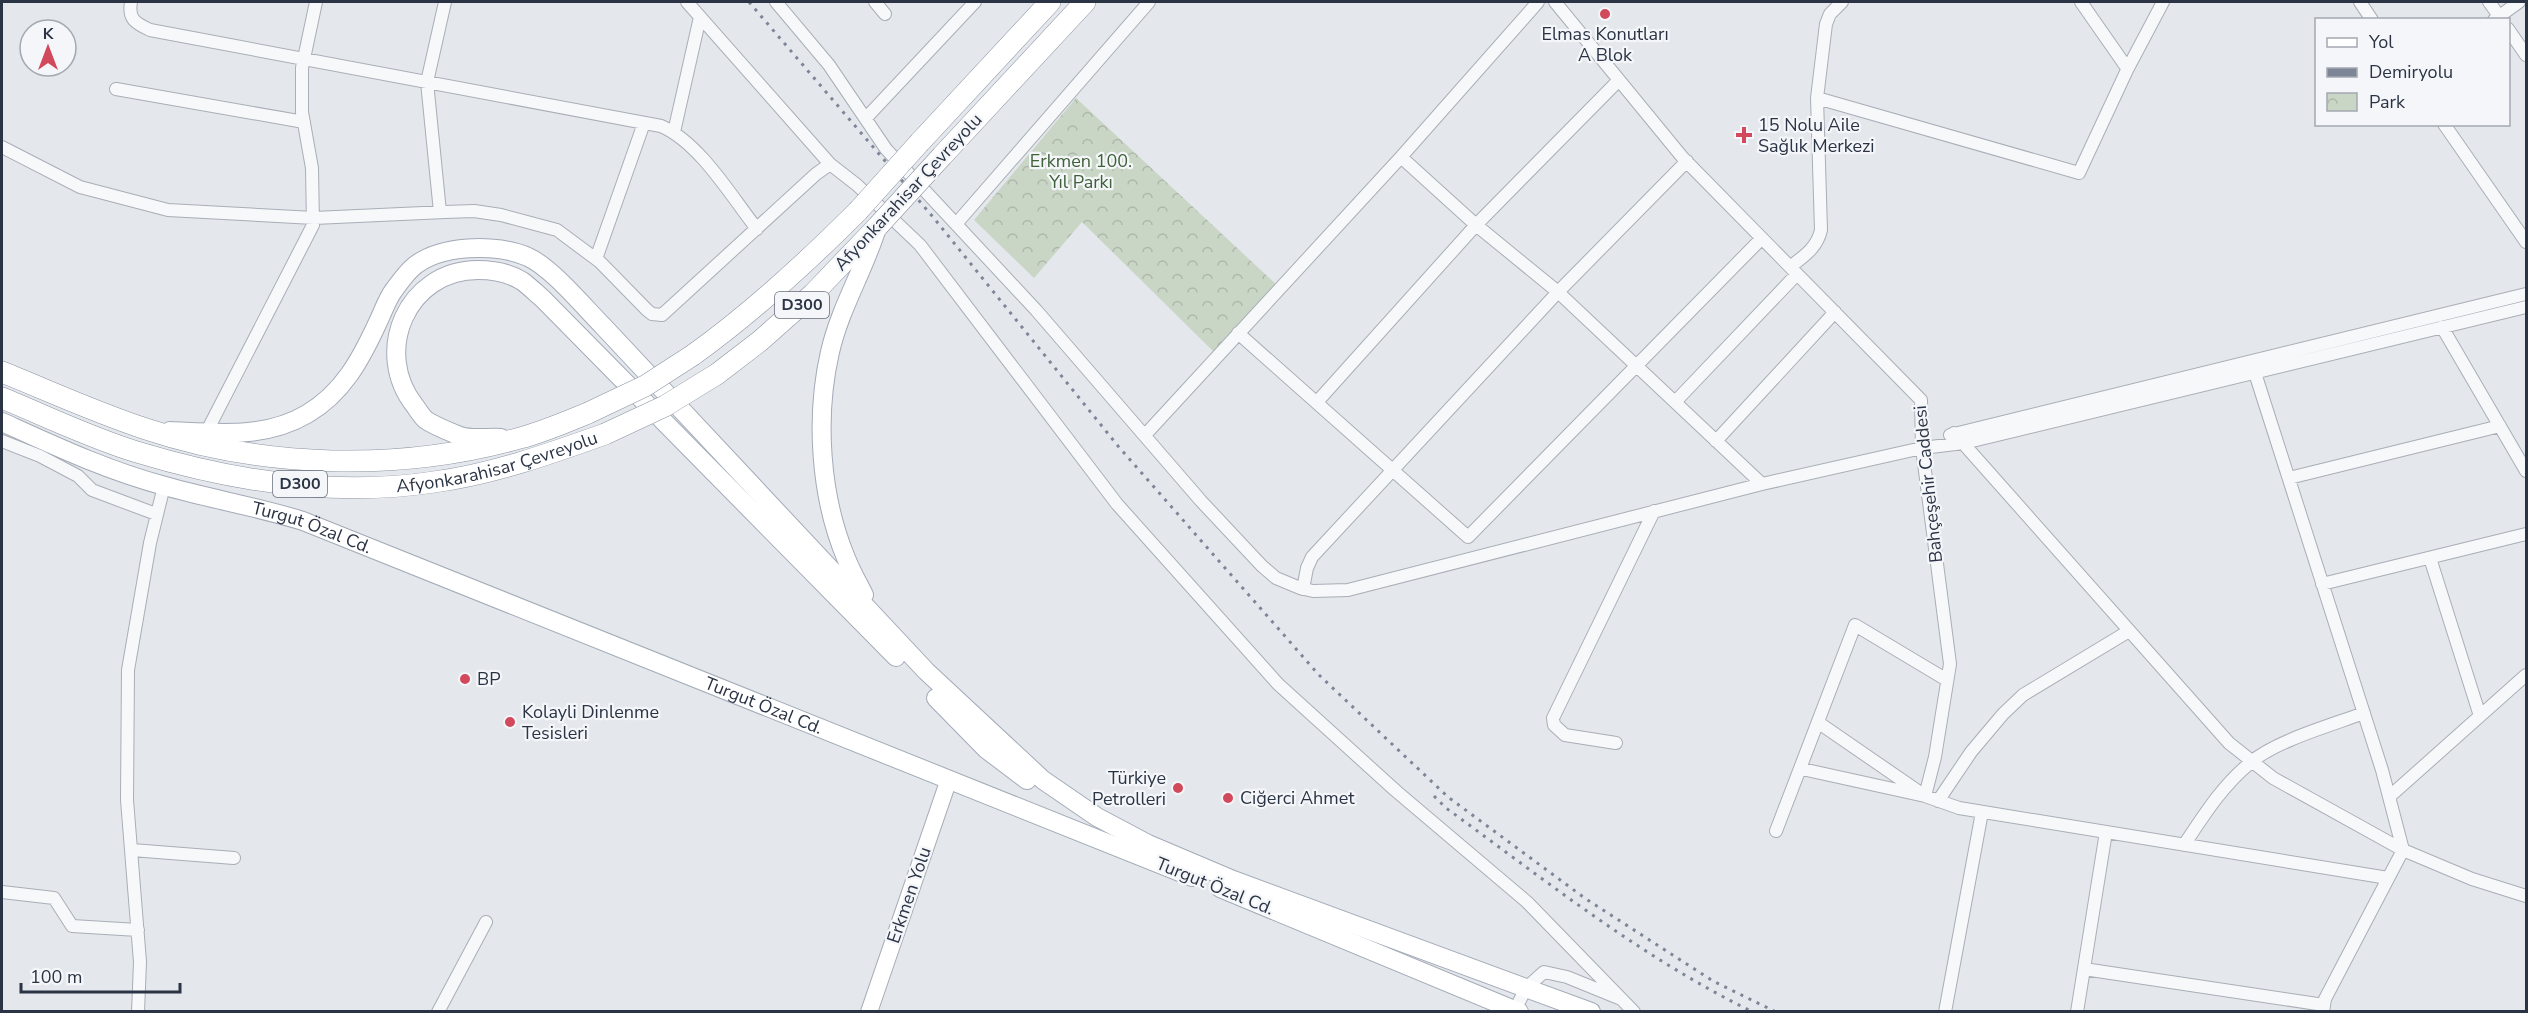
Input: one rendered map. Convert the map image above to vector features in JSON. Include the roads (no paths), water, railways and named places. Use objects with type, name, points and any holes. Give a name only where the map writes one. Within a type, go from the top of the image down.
[{"type":"highway","name":"Afyonkarahisar Çevreyolu","points":[[145,429],[201,445],[243,452],[323,459],[386,459],[446,454],[520,438],[588,413],[645,386],[693,355],[741,321],[783,285],[858,211],[1050,2]]},
{"type":"highway","name":"Afyonkarahisar Çevreyolu","points":[[2,398],[135,451],[219,474],[284,483],[373,488],[434,483],[501,469],[605,434],[665,406],[717,374],[760,341],[813,294],[1085,2]]},
{"type":"highway","name":"D300","points":[[2,372],[145,429]]},
{"type":"main road","points":[[871,613],[845,557],[832,514],[825,465],[822,413],[830,351],[878,226]]},
{"type":"main road","points":[[145,429],[243,434],[276,427],[307,414],[335,393],[352,374],[393,291],[413,267],[443,252],[473,248],[505,250],[530,258],[562,284],[926,671],[1043,780],[1142,849]]},
{"type":"main road","points":[[520,438],[462,437],[426,420],[404,393],[398,371],[396,350],[399,329],[407,309],[421,291],[442,277],[468,270],[495,270],[521,281],[543,299],[986,748],[1052,800],[1142,849]]},
{"type":"main road","name":"Turgut Özal Cd.","points":[[2,422],[79,457],[164,486],[265,509],[303,521],[949,779],[1591,1011]]},
{"type":"main road","name":"Turgut Özal Cd.","points":[[1142,849],[1517,1011]]},
{"type":"street","points":[[130,2],[130,18],[150,30],[644,123],[674,132],[697,153],[757,230]]},
{"type":"street","points":[[206,433],[313,225],[312,168],[304,122],[302,68],[316,2]]},
{"type":"street","points":[[440,212],[427,82],[445,2]]},
{"type":"street","points":[[687,2],[830,164],[857,185],[920,245],[1117,504],[1278,684],[1396,791],[1527,902],[1634,1011]]},
{"type":"street","points":[[776,2],[830,65],[886,149],[1036,310],[1262,566],[1276,578],[1303,589],[1330,592],[1348,590],[1762,484],[1922,448],[1964,443],[2526,307]]},
{"type":"street","points":[[875,2],[885,14]]},
{"type":"street","points":[[866,117],[975,2]]},
{"type":"street","points":[[956,224],[1149,2]]},
{"type":"street","points":[[1145,435],[1401,157],[1538,2]]},
{"type":"street","name":"Bahçeşehir Caddesi","points":[[1555,2],[1686,161],[1921,400],[1922,448],[1950,664],[1935,756],[1925,796]]},
{"type":"street","points":[[1675,402],[1794,270],[1818,240],[1821,230],[1817,98],[1826,24],[1830,14],[1842,2]]},
{"type":"street","points":[[2081,2],[2127,68]]},
{"type":"street","points":[[1817,98],[2079,173],[2127,68],[2163,2]]},
{"type":"street","points":[[2360,2],[2371,18]]},
{"type":"street","points":[[2489,2],[2498,18],[2519,2]]},
{"type":"street","points":[[674,132],[700,17]]},
{"type":"street","points":[[2510,32],[2526,55]]},
{"type":"street","points":[[1317,402],[1476,225],[1619,80]]},
{"type":"street","points":[[116,89],[304,122]]},
{"type":"street","points":[[596,259],[644,123]]},
{"type":"street","points":[[2445,126],[2526,242]]},
{"type":"street","points":[[2,147],[80,187],[168,210],[314,218],[474,211],[501,215],[557,230],[596,259],[646,310],[652,314],[662,315],[816,174],[830,164]]},
{"type":"street","points":[[1401,157],[1476,225],[1558,292],[1762,484]]},
{"type":"street","points":[[1303,589],[1312,557],[1558,292],[1686,161]]},
{"type":"street","points":[[1238,333],[1468,537],[1761,238]]},
{"type":"street","points":[[1922,448],[1954,433],[2526,294]]},
{"type":"street","points":[[1716,441],[1835,312]]},
{"type":"street","points":[[2442,327],[2526,471]]},
{"type":"street","points":[[2084,969],[2323,1008],[2325,999],[2403,850],[2364,713],[2255,373]]},
{"type":"street","points":[[2289,478],[2500,426]]},
{"type":"street","points":[[1954,433],[2229,743],[2273,778],[2403,850],[2472,879],[2524,891]]},
{"type":"street","points":[[2,441],[40,456],[78,476],[92,490],[156,513]]},
{"type":"street","points":[[138,1011],[140,962],[127,800],[128,670],[156,513],[164,486]]},
{"type":"street","points":[[1616,743],[1565,735],[1554,725],[1553,718],[1654,511]]},
{"type":"street","points":[[2322,584],[2526,534]]},
{"type":"street","points":[[2430,558],[2480,717]]},
{"type":"street","points":[[1776,831],[1802,769],[1855,626],[1947,680]]},
{"type":"street","points":[[1938,801],[1971,752],[2023,695],[2129,631]]},
{"type":"street","points":[[2389,797],[2526,675]]},
{"type":"street","points":[[2184,844],[2216,796],[2252,761],[2292,740],[2364,713]]},
{"type":"street","points":[[1819,723],[1925,796]]},
{"type":"street","points":[[1802,769],[1925,796],[1959,808],[2388,878]]},
{"type":"street","name":"Erkmen Yolu","points":[[869,1011],[949,779]]},
{"type":"street","points":[[1945,1011],[1982,812]]},
{"type":"street","points":[[2077,1011],[2106,832]]},
{"type":"street","points":[[132,850],[234,858]]},
{"type":"street","points":[[2,892],[54,898],[72,926],[138,930]]},
{"type":"street","points":[[438,1011],[486,922]]},
{"type":"street","points":[[1517,1011],[1526,988],[1544,972],[1567,977],[1624,1000]]},
{"type":"railway","points":[[749,2],[933,217],[1118,446],[1319,675],[1448,797],[1586,899],[1713,981],[1776,1012]]},
{"type":"railway","points":[[1434,796],[1446,808],[1520,863],[1633,943],[1712,991],[1753,1012]]},
{"type":"place","name":"Elmas Konutları A Blok","points":[[1605,14]]},
{"type":"place","name":"15 Nolu Aile Sağlık Merkezi","points":[[1744,135]]},
{"type":"place","name":"BP","points":[[465,679]]},
{"type":"place","name":"Kolayli Dinlenme Tesisleri","points":[[510,722]]},
{"type":"place","name":"Türkiye Petrolleri","points":[[1178,788]]},
{"type":"place","name":"Ciğerci Ahmet","points":[[1228,798]]},
{"type":"park label","name":"Erkmen 100. Yıl Parkı","points":[[1081,171]]}]
